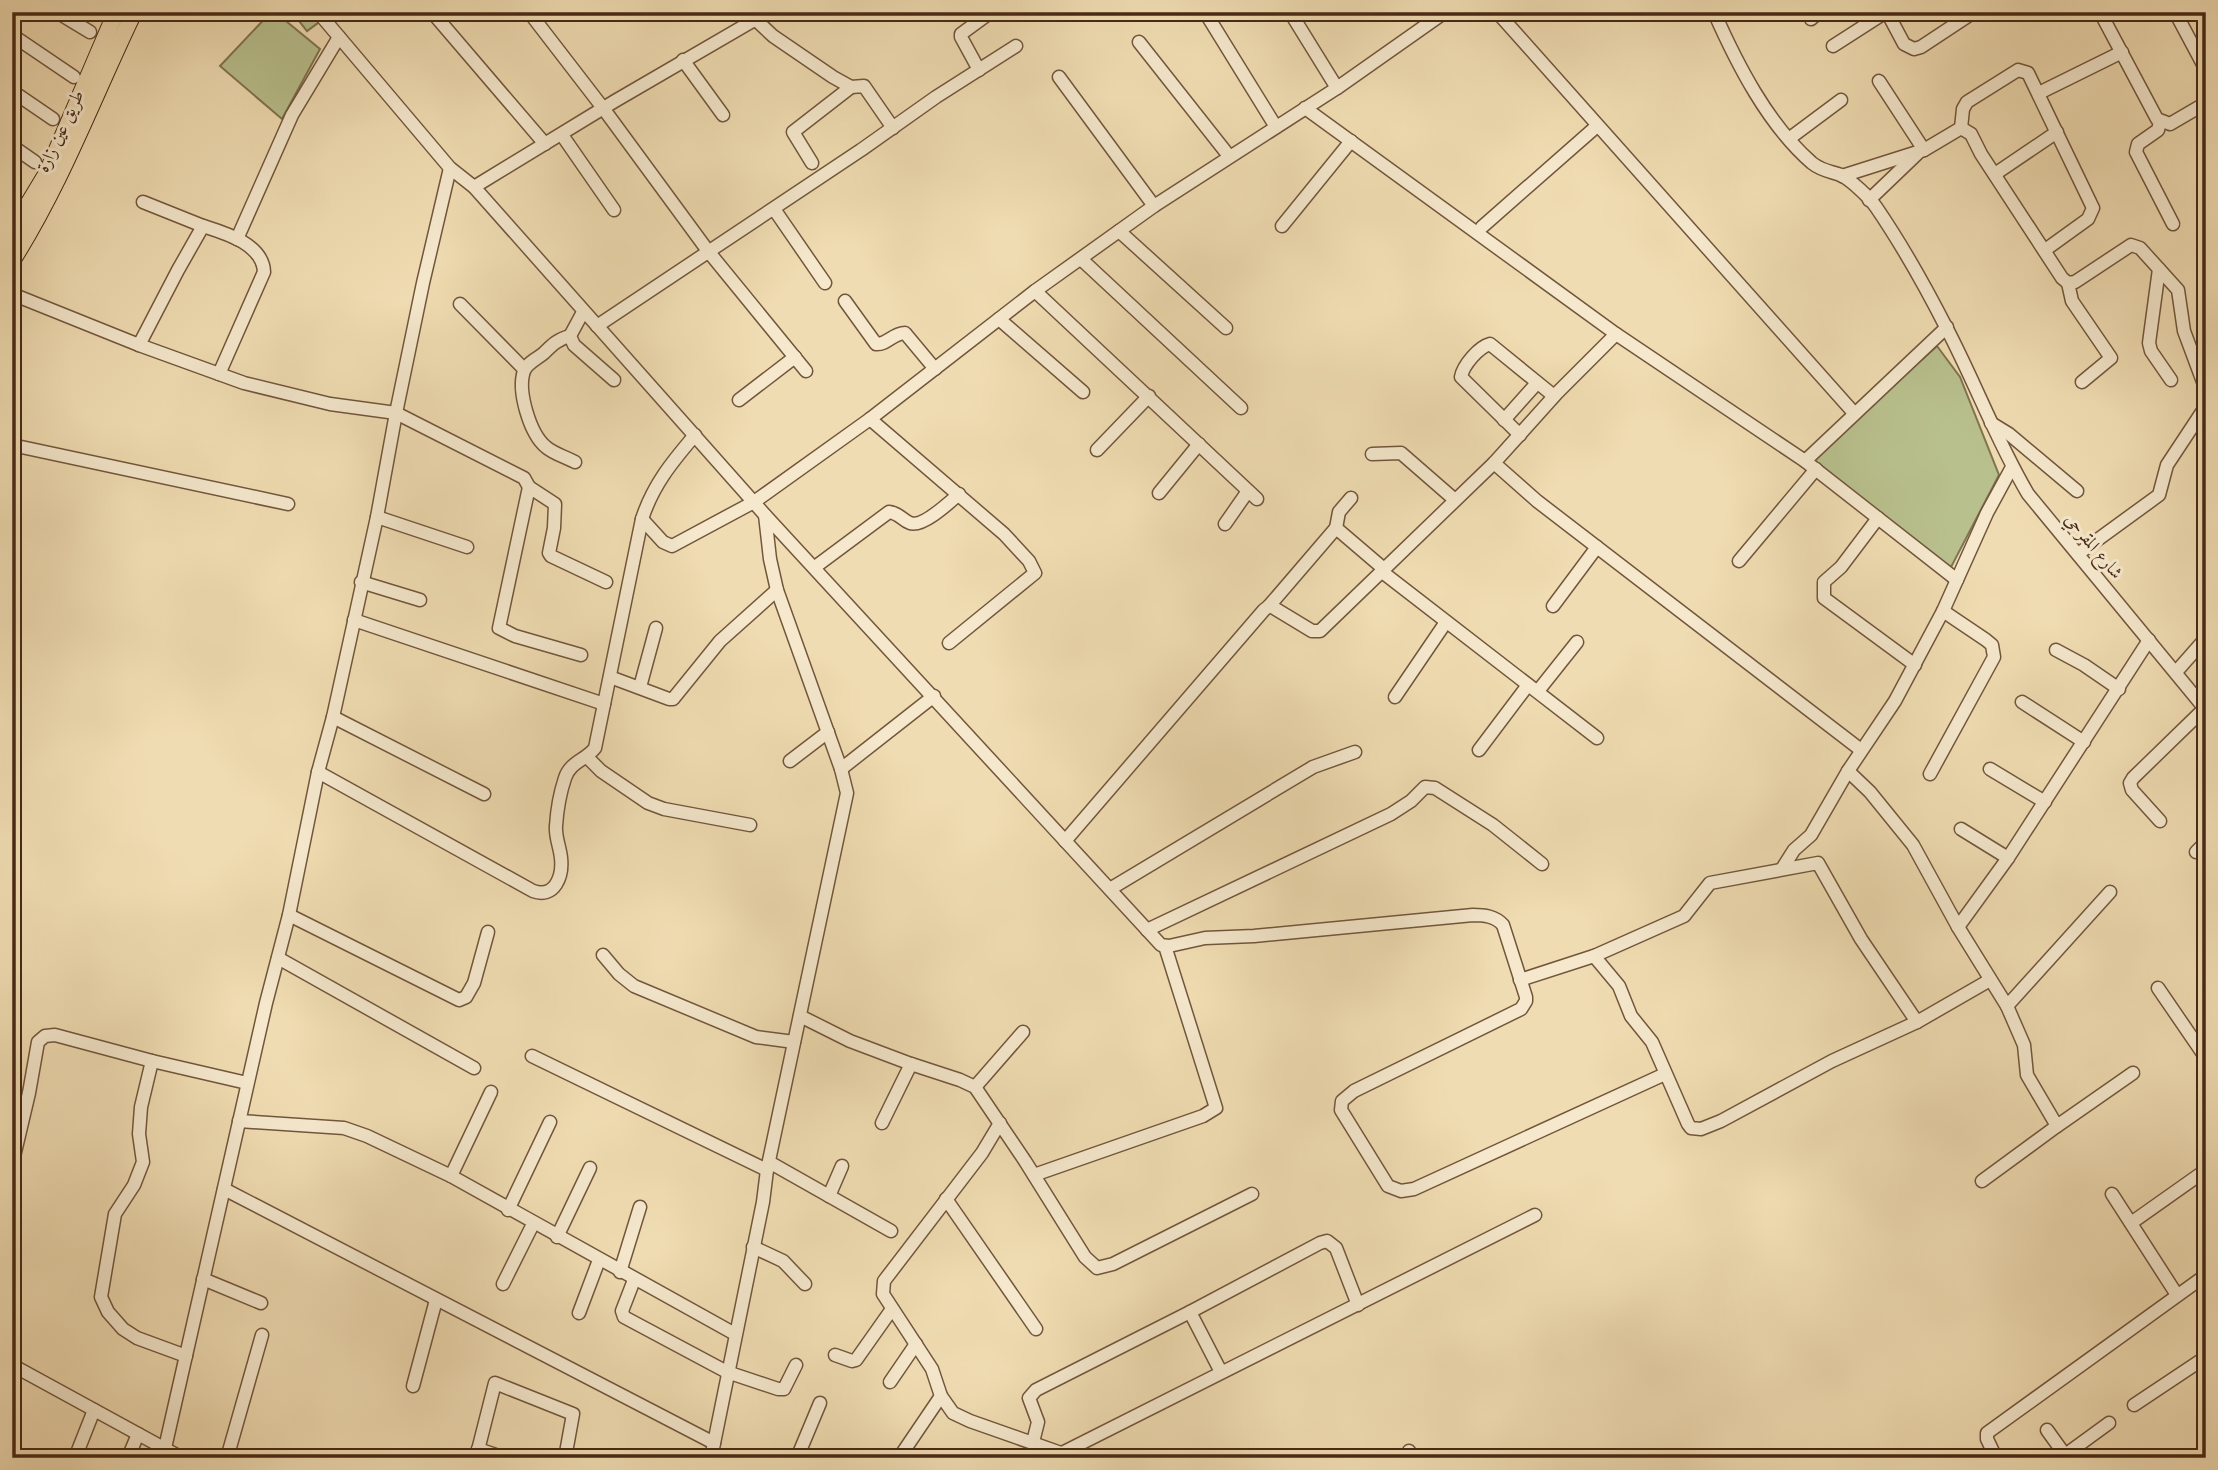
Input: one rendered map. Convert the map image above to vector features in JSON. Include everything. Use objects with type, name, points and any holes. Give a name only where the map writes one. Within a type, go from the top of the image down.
[{"type":"main road","name":"طريق عين زارة","points":[[12,231],[47,173],[116,12]]},
{"type":"main road","name":"طريق عين زارة","points":[[12,261],[49,199],[134,12]]},
{"type":"street","points":[[57,12],[90,32]]},
{"type":"street","points":[[318,12],[450,168],[474,187],[765,515],[1147,930],[1165,946],[1216,1108],[1203,1116],[1034,1175]]},
{"type":"street","points":[[432,12],[545,144]]},
{"type":"street","points":[[474,187],[683,60],[768,12]]},
{"type":"street","points":[[979,69],[961,34],[991,12]]},
{"type":"street","points":[[1205,12],[1276,127]]},
{"type":"street","points":[[1290,12],[1337,88]]},
{"type":"street","points":[[642,519],[663,542],[672,546],[754,502],[870,419],[1035,291],[1154,206],[1337,88],[1445,12]]},
{"type":"street","points":[[1497,12],[1854,413]]},
{"type":"street","name":"شارع المقرحي","points":[[1714,12],[1737,65],[1790,138],[1814,164],[1824,171],[1842,176],[1869,200],[1891,228],[1947,327],[2012,467],[2028,494],[2205,709]]},
{"type":"street","points":[[1833,46],[1887,12],[1904,44],[1914,49],[1974,12]]},
{"type":"street","points":[[2100,12],[2152,112],[2160,121],[2170,124],[2206,103]]},
{"type":"street","points":[[2175,12],[2206,71]]},
{"type":"street","points":[[531,13],[708,251],[807,371]]},
{"type":"street","points":[[755,20],[804,59],[851,87]]},
{"type":"street","points":[[12,35],[74,77]]},
{"type":"street","points":[[237,239],[292,115],[339,37]]},
{"type":"street","points":[[1139,41],[1229,156]]},
{"type":"street","points":[[597,326],[1016,46]]},
{"type":"street","points":[[2039,93],[2122,52]]},
{"type":"street","points":[[683,60],[723,115]]},
{"type":"street","points":[[1961,128],[1963,109],[1967,102],[2018,70],[2028,73],[2094,208],[2088,219],[2045,250]]},
{"type":"street","points":[[1059,77],[1154,206]]},
{"type":"street","points":[[1879,81],[1922,150]]},
{"type":"street","points":[[812,163],[793,132],[851,87],[864,86],[893,128]]},
{"type":"street","points":[[12,91],[53,119]]},
{"type":"street","points":[[1790,138],[1841,100]]},
{"type":"street","points":[[1305,108],[1616,334],[1805,461],[1957,580]]},
{"type":"street","points":[[2160,121],[2158,130],[2138,144],[2136,152],[2173,223]]},
{"type":"street","points":[[1482,227],[1597,126]]},
{"type":"street","points":[[1842,176],[1922,150],[1961,128]]},
{"type":"street","points":[[1961,128],[1971,134],[1981,154],[2062,278],[2068,283],[2072,301],[2111,358],[2082,382]]},
{"type":"street","points":[[1995,174],[2057,132]]},
{"type":"street","points":[[562,135],[614,210]]},
{"type":"street","points":[[1282,226],[1351,141]]},
{"type":"street","points":[[12,146],[35,162]]},
{"type":"street","points":[[1869,200],[1922,150]]},
{"type":"street","points":[[165,1448],[355,620],[396,413],[450,168]]},
{"type":"street","points":[[144,202],[237,239],[257,253],[264,264],[264,272],[219,374]]},
{"type":"street","points":[[774,209],[825,283]]},
{"type":"street","points":[[139,345],[203,226]]},
{"type":"street","points":[[1119,231],[1226,328]]},
{"type":"street","points":[[2068,283],[2075,282],[2131,245],[2140,248],[2180,296],[2184,331],[2206,390]]},
{"type":"street","points":[[1081,259],[1241,408]]},
{"type":"street","points":[[2159,269],[2149,343],[2151,351],[2171,380]]},
{"type":"street","points":[[1035,291],[1252,495],[1226,524]]},
{"type":"street","points":[[12,294],[219,374],[330,404],[396,413],[524,478],[529,487],[555,504],[554,528],[549,550],[551,556],[606,582]]},
{"type":"street","points":[[845,301],[876,344],[882,345],[900,333],[905,333],[935,369]]},
{"type":"street","points":[[460,304],[524,369]]},
{"type":"street","points":[[575,462],[550,450],[535,434],[524,401],[522,382],[524,369],[553,343],[570,336],[583,312]]},
{"type":"street","points":[[999,319],[1083,392]]},
{"type":"street","points":[[1805,461],[1947,327]]},
{"type":"street","points":[[1269,607],[1316,632],[1331,622],[1494,463],[1554,396],[1616,334]]},
{"type":"street","points":[[570,336],[574,345],[614,380]]},
{"type":"street","points":[[1520,435],[1461,377],[1462,370],[1484,345],[1490,344],[1554,396]]},
{"type":"street","points":[[739,400],[796,357]]},
{"type":"street","points":[[1504,420],[1537,383]]},
{"type":"street","points":[[1097,450],[1149,396]]},
{"type":"street","points":[[2078,554],[2160,495],[2167,465],[2205,411]]},
{"type":"street","points":[[870,419],[1004,534],[1029,561],[1035,573],[949,643]]},
{"type":"street","points":[[1991,423],[2009,434],[2077,491]]},
{"type":"street","points":[[318,772],[541,894],[555,888],[562,860],[556,829],[566,775],[575,763],[587,757],[595,748],[642,519],[653,489],[662,474],[695,435]]},
{"type":"street","points":[[1159,493],[1199,444]]},
{"type":"street","points":[[12,445],[288,504]]},
{"type":"street","points":[[1372,454],[1401,453],[1455,500]]},
{"type":"street","points":[[1494,463],[1537,501],[1861,750]]},
{"type":"street","points":[[1782,869],[1794,850],[1811,835],[1861,750],[1895,701],[1943,611],[1987,513],[2012,467]]},
{"type":"street","points":[[1739,561],[1816,469]]},
{"type":"street","points":[[529,487],[499,628],[515,636],[581,655]]},
{"type":"street","points":[[815,567],[890,512],[896,513],[911,524],[918,524],[959,494]]},
{"type":"street","points":[[1065,841],[1336,528],[1339,512],[1351,498]]},
{"type":"street","points":[[711,1458],[768,1166],[847,793],[841,769],[777,590],[765,515]]},
{"type":"street","points":[[377,517],[467,547]]},
{"type":"street","points":[[1878,518],[1841,567],[1824,582],[1824,598],[1915,665]]},
{"type":"street","points":[[1336,528],[1446,622],[1597,738]]},
{"type":"street","points":[[1553,606],[1597,547]]},
{"type":"street","points":[[361,582],[420,600]]},
{"type":"street","points":[[610,677],[673,699],[720,641],[777,590]]},
{"type":"street","points":[[1930,774],[1994,657],[1992,645],[1943,611]]},
{"type":"street","points":[[355,620],[604,704]]},
{"type":"street","points":[[1395,698],[1446,622]]},
{"type":"street","points":[[640,687],[656,628]]},
{"type":"street","points":[[2176,672],[2206,638]]},
{"type":"street","points":[[1958,927],[2008,858],[2149,640]]},
{"type":"street","points":[[1479,750],[1577,642]]},
{"type":"street","points":[[2056,650],[2119,689]]},
{"type":"street","points":[[841,769],[934,696]]},
{"type":"street","points":[[2022,702],[2084,742]]},
{"type":"street","points":[[2160,821],[2132,790],[2130,783],[2205,709]]},
{"type":"street","points":[[333,717],[484,794]]},
{"type":"street","points":[[790,761],[828,732]]},
{"type":"street","points":[[1110,889],[1313,767],[1355,752]]},
{"type":"street","points":[[587,757],[601,771],[648,803],[664,809],[750,825]]},
{"type":"street","points":[[1990,769],[2045,802]]},
{"type":"street","points":[[1848,771],[1870,792],[1913,845],[1958,927],[2007,1006],[2024,1045],[2027,1075],[2057,1126]]},
{"type":"street","points":[[1147,930],[1391,814],[1411,801],[1425,787],[1435,788],[1493,825],[1542,864]]},
{"type":"street","points":[[1961,829],[2008,858]]},
{"type":"street","points":[[1520,980],[1594,956],[1684,916],[1710,883],[1818,863],[1861,939],[1917,1022]]},
{"type":"street","points":[[2007,1006],[2110,892]]},
{"type":"street","points":[[289,915],[459,1000],[466,997],[474,983],[488,932]]},
{"type":"street","points":[[1165,946],[1205,937],[1254,936],[1484,915],[1503,925],[1526,1001],[1514,1014],[1354,1091],[1342,1101],[1341,1110],[1354,1134],[1386,1183],[1394,1190],[1414,1189],[1665,1074]]},
{"type":"street","points":[[603,955],[619,974],[634,986],[756,1037],[794,1042]]},
{"type":"street","points":[[1594,956],[1619,986],[1631,1016],[1652,1042],[1688,1124],[1691,1128],[1701,1129],[1832,1061],[1917,1022],[1990,980]]},
{"type":"street","points":[[278,958],[474,1068]]},
{"type":"street","points":[[2158,988],[2206,1058]]},
{"type":"street","points":[[800,1016],[850,1041],[975,1087],[1085,1257],[1097,1268],[1113,1265],[1252,1194]]},
{"type":"street","points":[[975,1087],[1023,1032]]},
{"type":"street","points":[[12,1165],[38,1042],[44,1036],[54,1035],[247,1083]]},
{"type":"street","points":[[532,1056],[768,1166],[891,1231]]},
{"type":"street","points":[[152,1061],[141,1107],[139,1134],[143,1162],[134,1185],[115,1214],[101,1297],[108,1312],[123,1329],[136,1338],[186,1356]]},
{"type":"street","points":[[882,1123],[911,1064]]},
{"type":"street","points":[[1982,1181],[2133,1073]]},
{"type":"street","points":[[451,1176],[491,1092]]},
{"type":"street","points":[[239,1121],[344,1128],[367,1136],[451,1176],[735,1334]]},
{"type":"street","points":[[508,1210],[550,1122]]},
{"type":"street","points":[[1000,1123],[982,1153],[884,1281],[883,1294],[932,1369],[941,1396],[958,1416],[1069,1456],[1221,1372],[1535,1215]]},
{"type":"street","points":[[829,1196],[842,1166]]},
{"type":"street","points":[[557,1237],[590,1168]]},
{"type":"street","points":[[2131,1223],[2206,1170]]},
{"type":"street","points":[[224,1189],[714,1443]]},
{"type":"street","points":[[2112,1194],[2177,1295]]},
{"type":"street","points":[[946,1199],[1036,1329]]},
{"type":"street","points":[[620,1272],[640,1206]]},
{"type":"street","points":[[503,1284],[533,1224]]},
{"type":"street","points":[[1033,1442],[1038,1422],[1030,1403],[1032,1393],[1327,1241],[1336,1248],[1358,1305]]},
{"type":"street","points":[[753,1247],[783,1261],[804,1284]]},
{"type":"street","points":[[579,1313],[599,1260]]},
{"type":"street","points":[[1996,1458],[1987,1433],[2206,1275]]},
{"type":"street","points":[[203,1279],[261,1303]]},
{"type":"street","points":[[634,1280],[622,1311],[624,1317],[727,1372],[781,1389],[787,1387],[796,1365]]},
{"type":"street","points":[[413,1386],[436,1300]]},
{"type":"street","points":[[835,1355],[856,1360],[892,1309]]},
{"type":"street","points":[[1191,1312],[1221,1372]]},
{"type":"street","points":[[227,1458],[262,1335]]},
{"type":"street","points":[[890,1382],[916,1344]]},
{"type":"street","points":[[2134,1405],[2206,1357]]},
{"type":"street","points":[[12,1365],[183,1458]]},
{"type":"street","points":[[505,1458],[477,1454],[495,1383],[573,1414],[565,1458]]},
{"type":"street","points":[[899,1458],[941,1396]]},
{"type":"street","points":[[797,1458],[820,1403]]},
{"type":"street","points":[[75,1458],[94,1410]]},
{"type":"street","points":[[2047,1430],[2063,1456],[2109,1423]]},
{"type":"street","points":[[128,1458],[138,1434]]},
{"type":"green space","points":[[271,12],[275,12],[320,49],[282,119],[220,66]]},
{"type":"green space","points":[[292,12],[315,12],[322,20],[307,31]]},
{"type":"green space","points":[[1937,346],[1960,377],[1999,475],[1949,571],[1810,460]]}]
